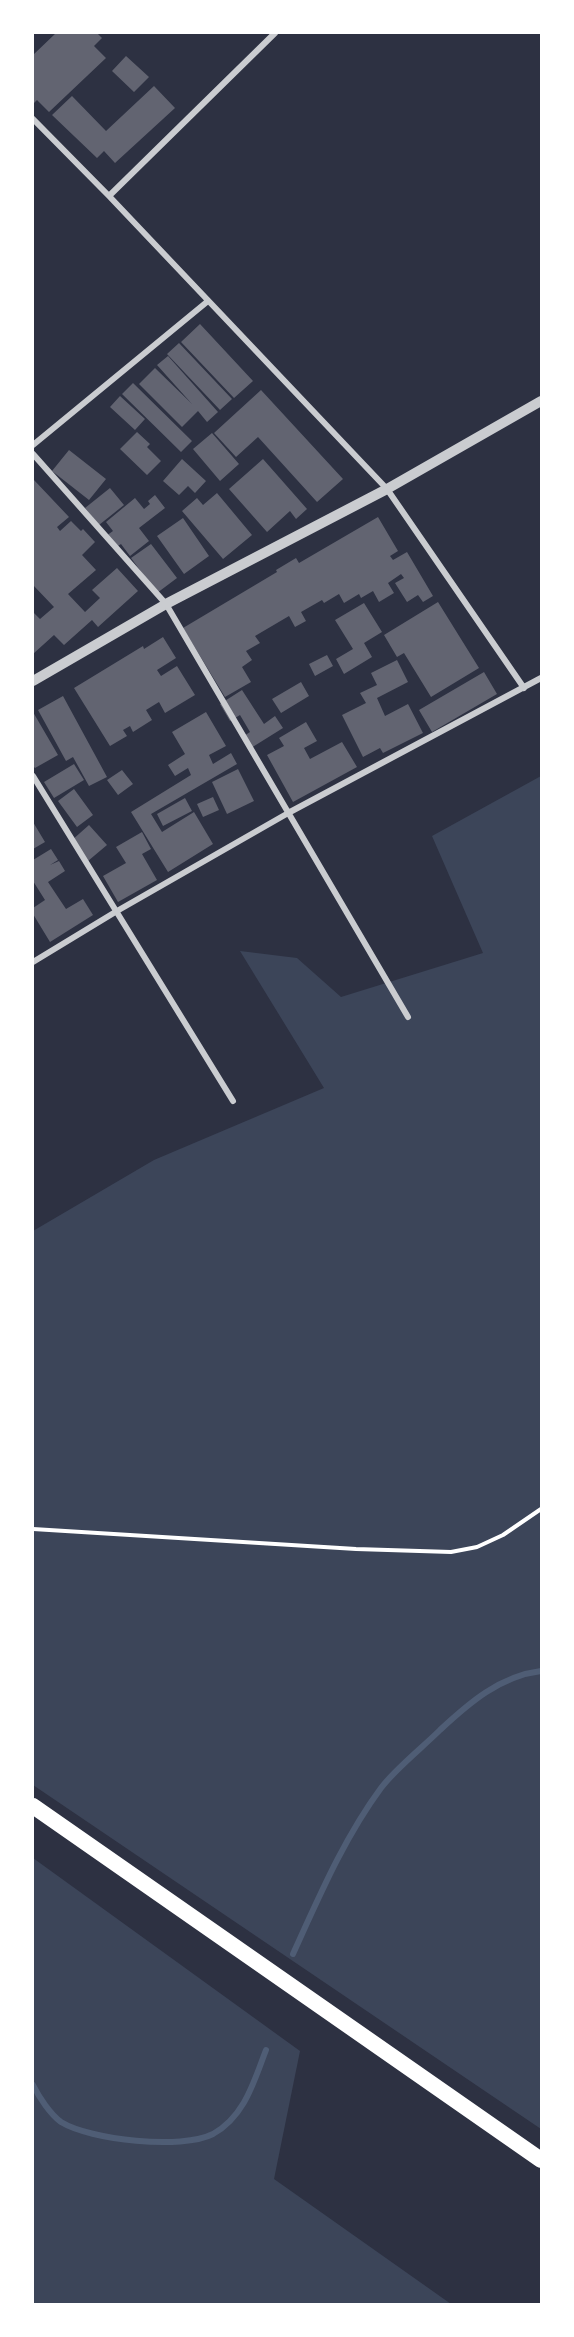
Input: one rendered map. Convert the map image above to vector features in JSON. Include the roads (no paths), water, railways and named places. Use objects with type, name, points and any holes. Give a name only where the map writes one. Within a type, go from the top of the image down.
[{"type":"highway","points":[[33,1806],[541,2160]]},
{"type":"street","points":[[263,33],[269,39]]},
{"type":"street","points":[[109,196],[275,33]]},
{"type":"street","points":[[33,119],[387,489],[524,688]]},
{"type":"street","points":[[33,445],[208,301]]},
{"type":"street","points":[[33,681],[166,604],[387,489],[541,401]]},
{"type":"street","points":[[33,454],[166,604],[290,812],[408,1017]]},
{"type":"street","points":[[33,962],[290,812],[541,678]]},
{"type":"street","points":[[33,776],[233,1101]]},
{"type":"waterway","points":[[293,1954],[344,1847],[387,1781],[462,1710],[486,1692],[512,1679],[541,1671]]},
{"type":"waterway","points":[[33,2085],[53,2115],[61,2122],[93,2134],[136,2141],[199,2139],[213,2134],[224,2126],[241,2108],[266,2050]]}]
